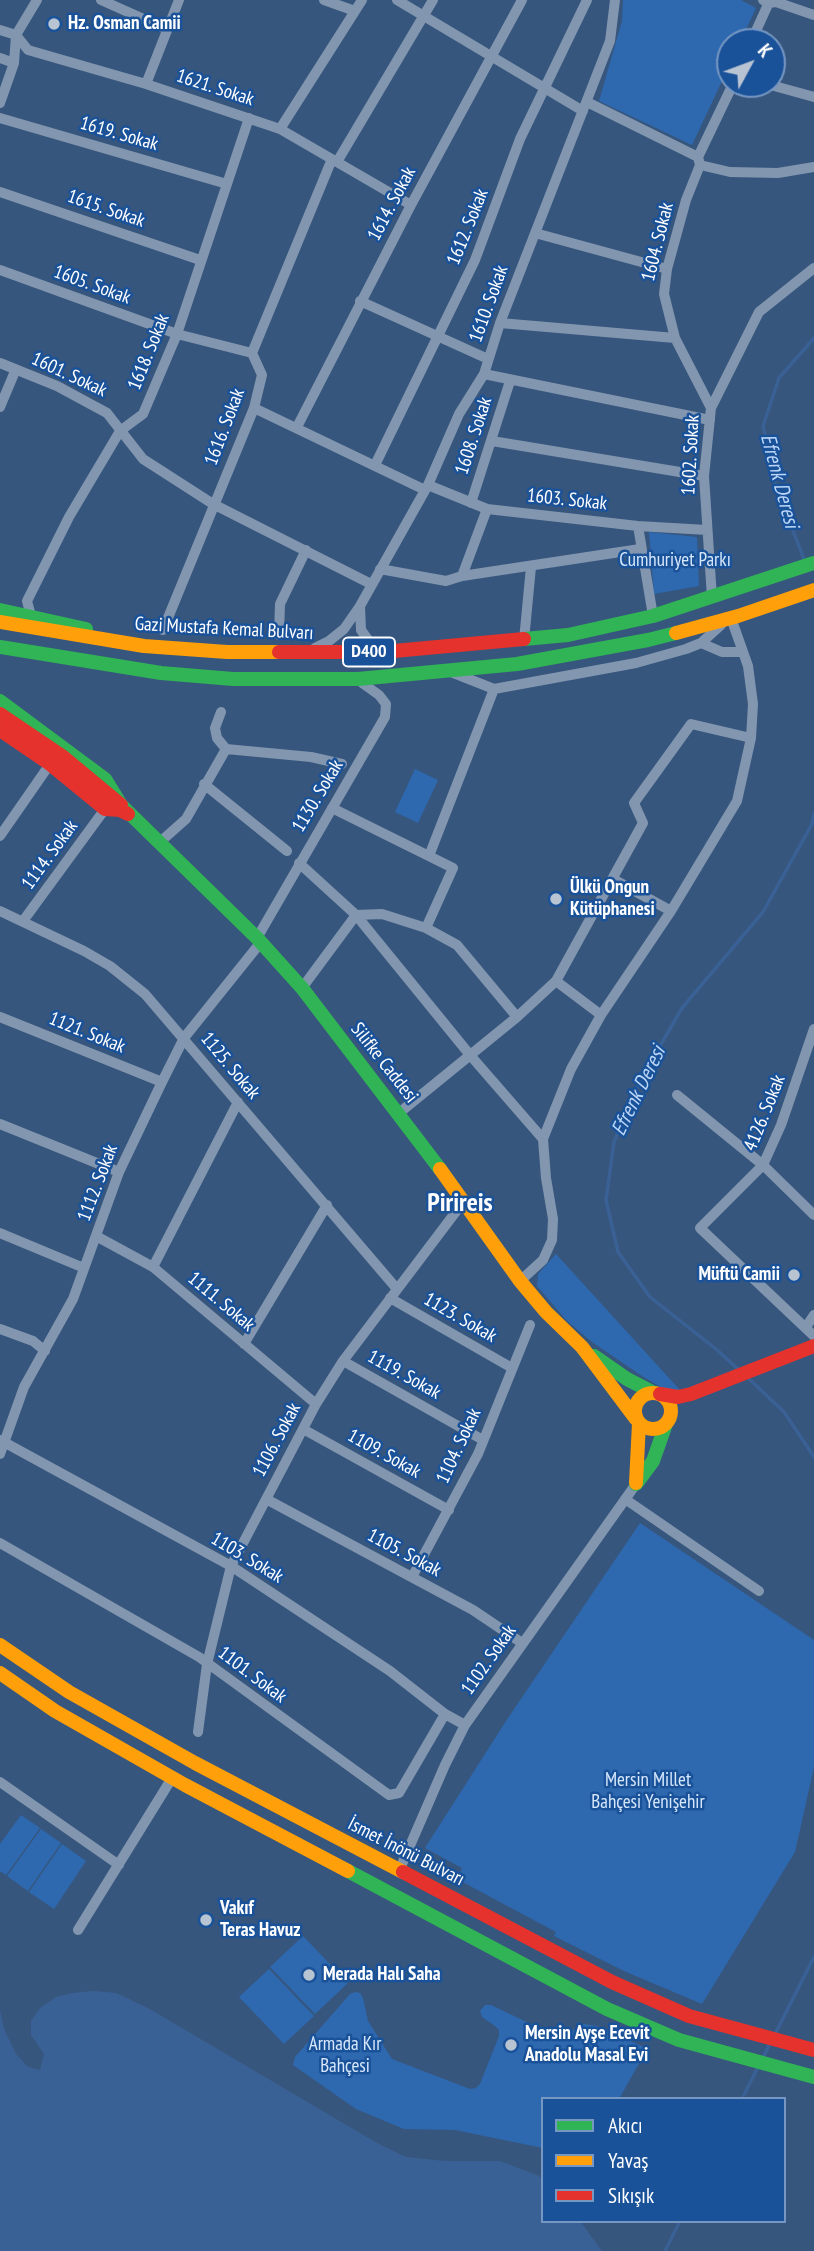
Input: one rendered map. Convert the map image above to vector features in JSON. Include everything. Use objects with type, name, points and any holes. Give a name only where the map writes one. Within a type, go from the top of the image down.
[{"type":"main road","name":"Gazi Mustafa Kemal Bulvarı","points":[[0,622],[144,646],[228,652],[383,652],[568,635],[653,616],[814,563]]},
{"type":"main road","name":"D400","points":[[0,647],[161,673],[233,678],[358,679],[450,672],[576,654],[648,640],[732,618],[814,590]]},
{"type":"main road","points":[[0,610],[81,627],[144,646]]},
{"type":"main road","points":[[0,656],[77,660]]},
{"type":"main road","points":[[0,701],[105,779],[121,804]]},
{"type":"main road","points":[[0,714],[62,757],[121,804]]},
{"type":"main road","name":"Silifke Caddesi","points":[[0,730],[50,764],[105,809],[120,810],[136,818]]},
{"type":"main road","name":"Silifke Caddesi","points":[[121,804],[259,940],[302,988],[398,1112],[520,1281],[582,1348]]},
{"type":"main road","points":[[636,1485],[638,1421],[635,1408],[640,1398],[657,1394],[691,1394],[811,1339]]},
{"type":"main road","points":[[582,1348],[638,1421],[649,1429],[661,1428],[691,1394]]},
{"type":"main road","points":[[582,1348],[627,1379],[657,1394],[670,1405],[668,1420],[653,1461],[636,1485]]},
{"type":"main road","name":"İsmet İnönü Bulvarı","points":[[0,1645],[69,1692],[195,1763],[612,1982],[689,2017],[814,2050]]},
{"type":"main road","points":[[0,1673],[55,1711],[172,1778],[607,2009],[678,2040],[814,2077]]},
{"type":"main road","points":[[380,1890],[399,1871]]},
{"type":"street","points":[[0,103],[14,63],[16,35],[37,0]]},
{"type":"street","points":[[101,0],[166,29]]},
{"type":"street","points":[[146,84],[179,0]]},
{"type":"street","points":[[324,0],[355,11]]},
{"type":"street","points":[[280,129],[362,0]]},
{"type":"street","points":[[397,0],[545,89],[699,161],[730,172],[778,173],[814,167]]},
{"type":"street","points":[[252,354],[335,161],[433,0]]},
{"type":"street","name":"1614. Sokak","points":[[297,427],[360,301],[522,0]]},
{"type":"street","name":"1612. Sokak","points":[[375,465],[475,260],[520,139],[587,0]]},
{"type":"street","name":"1610. Sokak","points":[[303,653],[329,641],[344,629],[360,606],[426,488],[459,414],[484,374],[500,323],[610,41],[615,0]]},
{"type":"street","points":[[756,28],[767,1],[814,15]]},
{"type":"street","name":"1621. Sokak","points":[[0,30],[16,35],[28,50],[146,84],[280,129],[411,205]]},
{"type":"street","points":[[0,58],[14,63]]},
{"type":"street","points":[[786,89],[814,97]]},
{"type":"street","name":"1604. Sokak","points":[[711,408],[675,338],[664,294],[667,269],[686,200],[699,161],[727,98]]},
{"type":"street","name":"1619. Sokak","points":[[0,118],[228,184]]},
{"type":"street","name":"1618. Sokak","points":[[31,616],[27,601],[69,517],[120,431],[143,414],[177,334],[250,118]]},
{"type":"street","name":"1615. Sokak","points":[[0,192],[200,260]]},
{"type":"street","points":[[535,233],[667,269]]},
{"type":"street","name":"1602. Sokak","points":[[712,598],[704,476],[711,408],[759,312],[814,268]]},
{"type":"street","name":"1605. Sokak","points":[[0,270],[177,334],[252,354]]},
{"type":"street","points":[[360,301],[488,359]]},
{"type":"street","points":[[500,323],[675,338]]},
{"type":"street","name":"1616. Sokak","points":[[163,630],[254,408],[262,375],[252,354]]},
{"type":"street","name":"1601. Sokak","points":[[0,363],[57,386],[107,412],[143,459],[213,504],[371,584]]},
{"type":"street","points":[[0,407],[16,369]]},
{"type":"street","points":[[484,374],[710,420]]},
{"type":"street","name":"1608. Sokak","points":[[471,503],[510,381]]},
{"type":"street","name":"1603. Sokak","points":[[254,408],[426,488],[488,509],[638,526],[707,530]]},
{"type":"street","points":[[492,441],[704,476]]},
{"type":"street","points":[[462,576],[488,509]]},
{"type":"street","points":[[638,526],[653,616]]},
{"type":"street","points":[[279,635],[280,604],[306,550]]},
{"type":"street","points":[[380,569],[446,581],[462,576],[640,550]]},
{"type":"street","points":[[524,640],[531,567]]},
{"type":"street","points":[[360,606],[361,631],[383,652]]},
{"type":"street","points":[[450,672],[494,689],[636,663],[701,643],[732,618],[748,666],[753,704],[751,738],[737,801],[671,911],[601,1015],[571,1069],[543,1139],[553,1219],[552,1240],[543,1260],[520,1281]]},
{"type":"street","points":[[701,643],[722,652],[743,652]]},
{"type":"street","name":"1130. Sokak","points":[[259,940],[299,863],[385,717],[386,704],[358,679]]},
{"type":"street","points":[[429,856],[494,689]]},
{"type":"street","points":[[221,712],[215,727],[217,738],[226,749],[311,757],[342,764]]},
{"type":"street","points":[[398,1112],[517,1017],[556,981],[643,823],[634,803],[691,724],[751,738]]},
{"type":"street","points":[[160,842],[186,819],[226,749]]},
{"type":"street","points":[[0,836],[50,764]]},
{"type":"street","points":[[204,784],[287,850]]},
{"type":"street","points":[[332,808],[453,868],[426,928]]},
{"type":"street","name":"1114. Sokak","points":[[23,921],[105,809]]},
{"type":"street","points":[[299,863],[356,915],[470,1055],[543,1139]]},
{"type":"street","points":[[613,879],[671,911]]},
{"type":"street","name":"1125. Sokak","points":[[0,911],[110,966],[145,994],[327,1205],[394,1293]]},
{"type":"street","points":[[356,915],[382,914],[426,928],[457,945],[517,1017]]},
{"type":"street","points":[[302,988],[356,915]]},
{"type":"street","name":"1112. Sokak","points":[[0,1454],[24,1387],[74,1299],[119,1172],[184,1038],[259,940]]},
{"type":"street","points":[[556,981],[601,1015]]},
{"type":"street","name":"1121. Sokak","points":[[0,1017],[162,1082]]},
{"type":"street","name":"4126. Sokak","points":[[811,1339],[700,1228],[763,1165],[781,1125],[814,1029]]},
{"type":"street","points":[[677,1094],[763,1165],[814,1215]]},
{"type":"street","points":[[153,1267],[237,1102]]},
{"type":"street","points":[[0,1124],[119,1172]]},
{"type":"street","name":"1106. Sokak","points":[[198,1732],[207,1664],[231,1566],[303,1429],[343,1361],[464,1201]]},
{"type":"street","points":[[244,1344],[327,1205]]},
{"type":"street","points":[[0,1233],[84,1268]]},
{"type":"street","name":"1111. Sokak","points":[[96,1236],[153,1267],[317,1404]]},
{"type":"street","name":"1123. Sokak","points":[[394,1293],[512,1368]]},
{"type":"street","points":[[811,1339],[814,1315]]},
{"type":"street","name":"1104. Sokak","points":[[412,1577],[483,1440],[530,1325]]},
{"type":"street","points":[[0,1329],[33,1341],[45,1351]]},
{"type":"street","name":"1119. Sokak","points":[[343,1361],[483,1440]]},
{"type":"street","name":"1109. Sokak","points":[[303,1429],[449,1510]]},
{"type":"street","name":"1103. Sokak","points":[[3,1441],[231,1566],[390,1671],[445,1714],[465,1725]]},
{"type":"street","name":"1102. Sokak","points":[[399,1871],[465,1725],[636,1485]]},
{"type":"street","name":"1105. Sokak","points":[[266,1499],[472,1610],[522,1643]]},
{"type":"street","points":[[625,1499],[759,1591]]},
{"type":"street","name":"1101. Sokak","points":[[0,1543],[207,1664],[389,1795],[399,1793],[445,1714]]},
{"type":"street","points":[[79,1930],[172,1778]]},
{"type":"street","points":[[0,1782],[119,1865]]},
{"type":"green space","points":[[623,0],[741,0],[756,8],[747,28],[716,28],[716,94],[692,145],[599,101],[622,21]]},
{"type":"green space","name":"Cumhuriyet Parkı","points":[[649,532],[697,537],[699,586],[654,594]]},
{"type":"green space","points":[[415,769],[438,780],[418,823],[395,812]]},
{"type":"green space","points":[[556,1254],[679,1389],[678,1392],[662,1388],[642,1376],[592,1342],[567,1321],[537,1286],[538,1274]]},
{"type":"green space","name":"Mersin Millet Bahçesi Yenişehir","points":[[640,1523],[814,1640],[814,1767],[795,1852],[702,2004],[624,1971],[554,1936],[556,1932],[457,1879],[462,1868],[425,1848],[506,1721]]},
{"type":"green space","points":[[21,1815],[40,1828],[6,1875],[0,1871],[0,1844]]},
{"type":"green space","points":[[41,1829],[61,1843],[28,1891],[7,1876]]},
{"type":"green space","points":[[62,1844],[86,1861],[54,1909],[29,1892]]},
{"type":"green space","name":"Merada Halı Saha","points":[[303,1936],[348,1983],[315,2014],[270,1967]]},
{"type":"green space","name":"Merada Halı Saha","points":[[269,1969],[314,2016],[284,2044],[239,1997]]},
{"type":"green space","name":"Armada Kır Bahçesi","points":[[360,1993],[368,2021],[392,2059],[470,2089],[480,2084],[499,2036],[499,2030],[482,2017],[480,2011],[485,2005],[491,2005],[558,2037],[584,2024],[597,2026],[644,2047],[646,2051],[620,2097],[541,2097],[541,2148],[455,2130],[404,2129],[356,2109],[293,2065],[295,2057],[350,1994]]},
{"type":"shaded area","points":[[72,1993],[116,1993],[148,2008],[377,2143],[406,2157],[445,2161],[500,2161],[539,2176],[541,2223],[581,2223],[602,2251],[0,2251],[0,2010],[4,2029],[16,2054],[28,2067],[40,2070],[44,2054],[31,2035],[31,2021],[40,2008],[56,1997]]},
{"type":"waterway","name":"Efrenk Deresi","points":[[805,562],[776,486],[763,426],[779,378],[814,338]]},
{"type":"waterway","name":"Efrenk Deresi","points":[[740,1371],[650,1297],[618,1252],[606,1200],[614,1142],[641,1079],[682,1008],[763,912],[812,824],[814,814]]},
{"type":"waterway","name":"Efrenk Deresi","points":[[746,1376],[784,1412],[814,1457]]},
{"type":"waterway","name":"Efrenk Deresi","points":[[774,2036],[814,1957]]},
{"type":"waterway","name":"Efrenk Deresi","points":[[763,2058],[770,2043]]},
{"type":"waterway","name":"Efrenk Deresi","points":[[743,2097],[759,2065]]},
{"type":"waterway","name":"Efrenk Deresi","points":[[665,2251],[679,2223]]},
{"type":"traffic: fast","points":[[524,639],[568,635],[653,616],[814,563]]},
{"type":"traffic: fast","points":[[0,610],[86,629]]},
{"type":"traffic: fast","points":[[0,647],[161,673],[233,679],[358,679],[517,664],[676,633]]},
{"type":"traffic: fast","points":[[0,701],[105,779],[121,805],[257,938],[302,988],[440,1169]]},
{"type":"traffic: fast","points":[[594,1356],[627,1379],[654,1393]]},
{"type":"traffic: fast","points":[[636,1484],[653,1461],[666,1424]]},
{"type":"traffic: fast","points":[[348,1871],[607,2009],[679,2040],[814,2077]]},
{"type":"traffic: slow","points":[[676,633],[738,616],[814,590]]},
{"type":"traffic: slow","points":[[0,622],[144,646],[227,652],[279,652]]},
{"type":"traffic: slow","points":[[440,1169],[520,1281],[546,1312],[582,1347],[636,1419]]},
{"type":"traffic: slow","points":[[653,1393],[666,1398],[671,1411],[666,1424],[653,1429],[640,1424],[635,1411],[640,1398],[653,1393]]},
{"type":"traffic: slow","points":[[636,1483],[639,1423]]},
{"type":"traffic: slow","points":[[0,1645],[69,1692],[195,1763],[403,1872]]},
{"type":"traffic: slow","points":[[0,1673],[55,1711],[185,1785],[348,1871]]},
{"type":"traffic: jam","points":[[279,652],[383,652],[524,639]]},
{"type":"traffic: jam","points":[[0,714],[62,756],[121,805]]},
{"type":"traffic: jam","points":[[0,730],[50,764],[105,809],[120,810],[128,814]]},
{"type":"traffic: jam","points":[[660,1394],[678,1397],[691,1394],[814,1346]]},
{"type":"traffic: jam","points":[[403,1872],[612,1982],[689,2016],[814,2050]]},
{"type":"place","name":"Hz. Osman Camii","points":[[54,24]]},
{"type":"place","name":"Ülkü Ongun Kütüphanesi","points":[[556,899]]},
{"type":"place","name":"Müftü Camii","points":[[794,1275]]},
{"type":"place","name":"Vakıf Teras Havuz","points":[[206,1920]]},
{"type":"place","name":"Merada Halı Saha","points":[[309,1975]]},
{"type":"place","name":"Mersin Ayşe Ecevit Anadolu Masal Evi","points":[[511,2045]]},
{"type":"district","name":"Pirireis","points":[[460,1204]]}]
